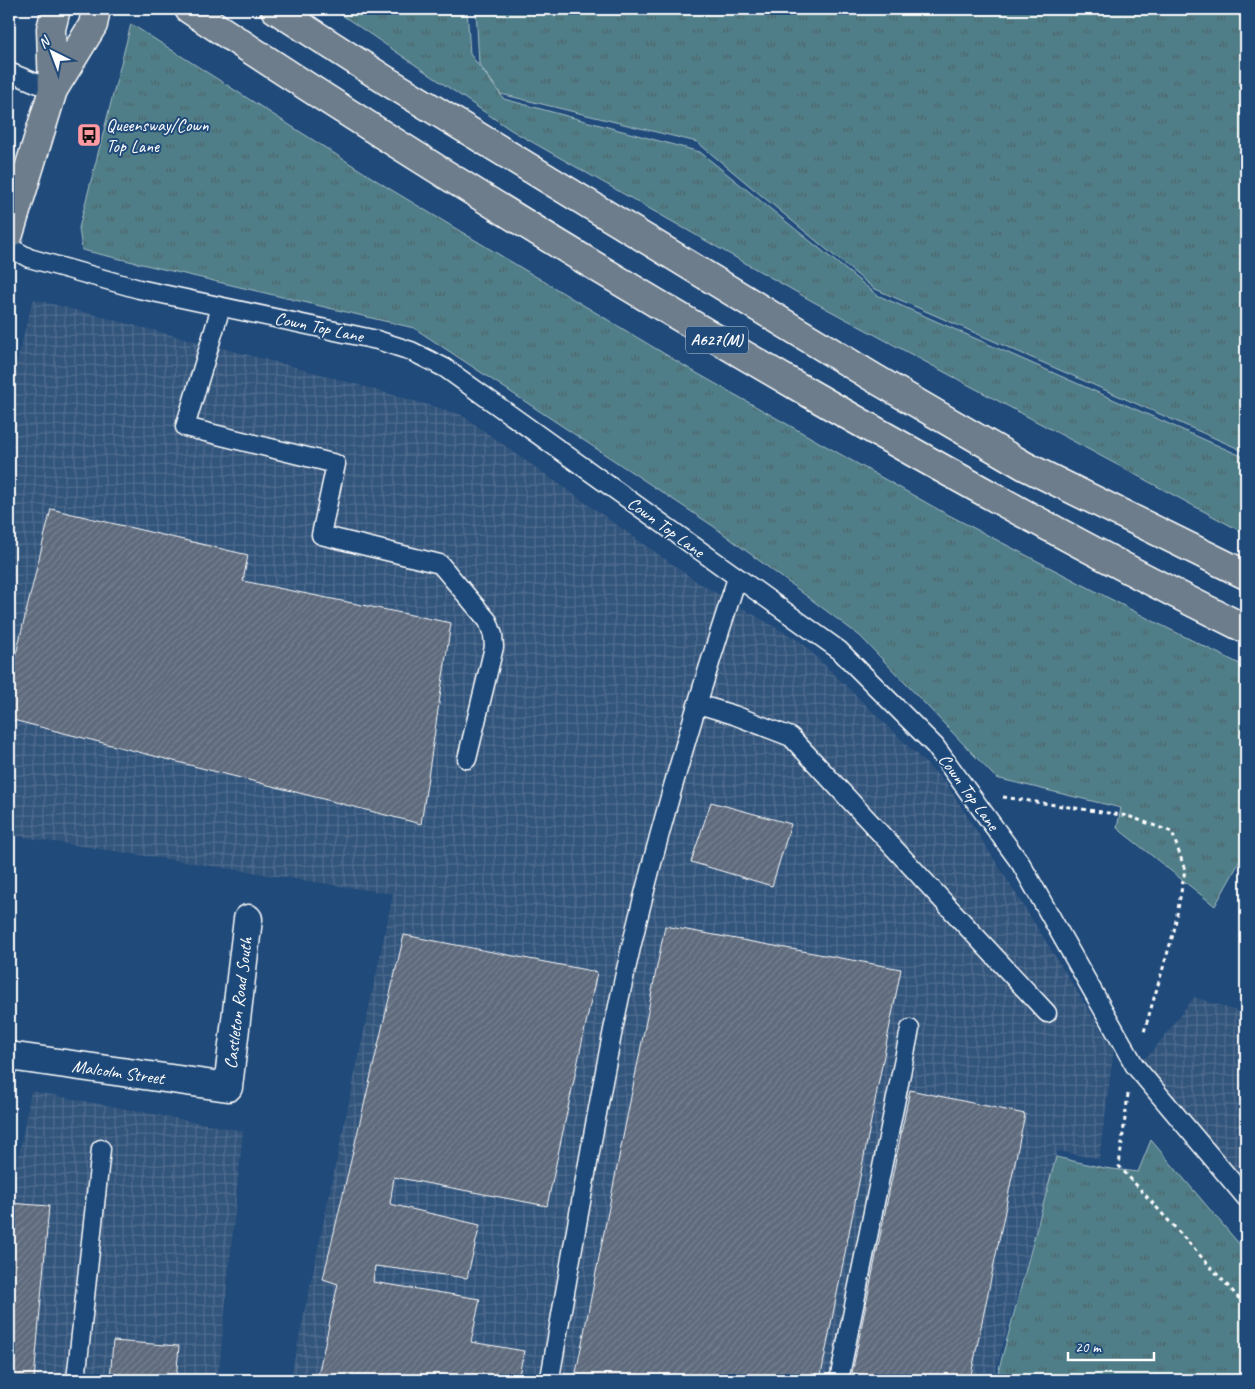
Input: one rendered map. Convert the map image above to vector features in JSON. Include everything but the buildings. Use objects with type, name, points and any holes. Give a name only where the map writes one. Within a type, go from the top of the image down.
[{"type":"main road","points":[[53,90],[52,30],[56,9]]},
{"type":"main road","points":[[9,234],[53,90],[93,25],[96,9]]},
{"type":"main road","name":"A627(M)","points":[[275,9],[387,81],[874,378],[1024,466],[1246,575]]},
{"type":"main road","name":"A627(M)","points":[[198,14],[416,157],[666,310],[921,458],[1166,590],[1246,629]]},
{"type":"street","name":"Castleton Road South","points":[[228,1087],[248,919]]},
{"type":"street","name":"Malcolm Street","points":[[9,1056],[228,1087]]},
{"type":"lane","points":[[9,72],[53,90]]},
{"type":"lane","name":"Cown Top Lane","points":[[9,247],[29,258],[139,289],[377,340],[411,351],[444,368],[839,650],[935,746],[1021,864],[1135,1066],[1246,1198]]},
{"type":"lane","points":[[221,307],[185,427],[336,464],[320,535],[440,564],[488,621],[493,635],[494,647],[466,759]]},
{"type":"lane","points":[[551,1380],[611,1039],[651,867],[737,578]]},
{"type":"lane","points":[[698,704],[734,714],[791,738],[1048,1013]]},
{"type":"lane","points":[[839,1380],[910,1029]]},
{"type":"lane","points":[[76,1380],[101,1149]]},
{"type":"path","points":[[969,792],[1128,816],[1172,832],[1185,870],[1174,932],[1128,1094],[1119,1166],[1246,1306]]},
{"type":"shaded area","points":[[33,299],[299,368],[460,414],[699,583],[801,642],[947,784],[1114,1050],[1099,1159],[1058,1151],[993,1380],[290,1380],[393,894],[9,835],[9,392]]},
{"type":"shaded area","points":[[1194,997],[1246,1014],[1246,1199],[1127,1073],[1151,1053]]},
{"type":"shaded area","points":[[31,1091],[243,1131],[218,1380],[9,1380],[9,1174],[15,1175]]},
{"type":"green space","points":[[333,9],[467,9],[470,54],[504,99],[700,152],[877,295],[1246,458],[1246,534],[812,301],[511,130]]},
{"type":"green space","points":[[476,9],[1246,9],[1246,452],[873,288],[697,142],[501,94],[479,64]]},
{"type":"green space","points":[[131,24],[390,189],[693,371],[941,511],[1246,667],[1246,850],[1215,906],[1117,828],[1121,808],[996,778],[860,636],[713,526],[414,328],[82,250],[79,228]]},
{"type":"green space","points":[[1151,1140],[1246,1252],[1246,1380],[996,1380],[1056,1157],[1104,1168],[1138,1172]]},
{"type":"place","name":"Queensway/Cown Top Lane","points":[[89,135]]}]
